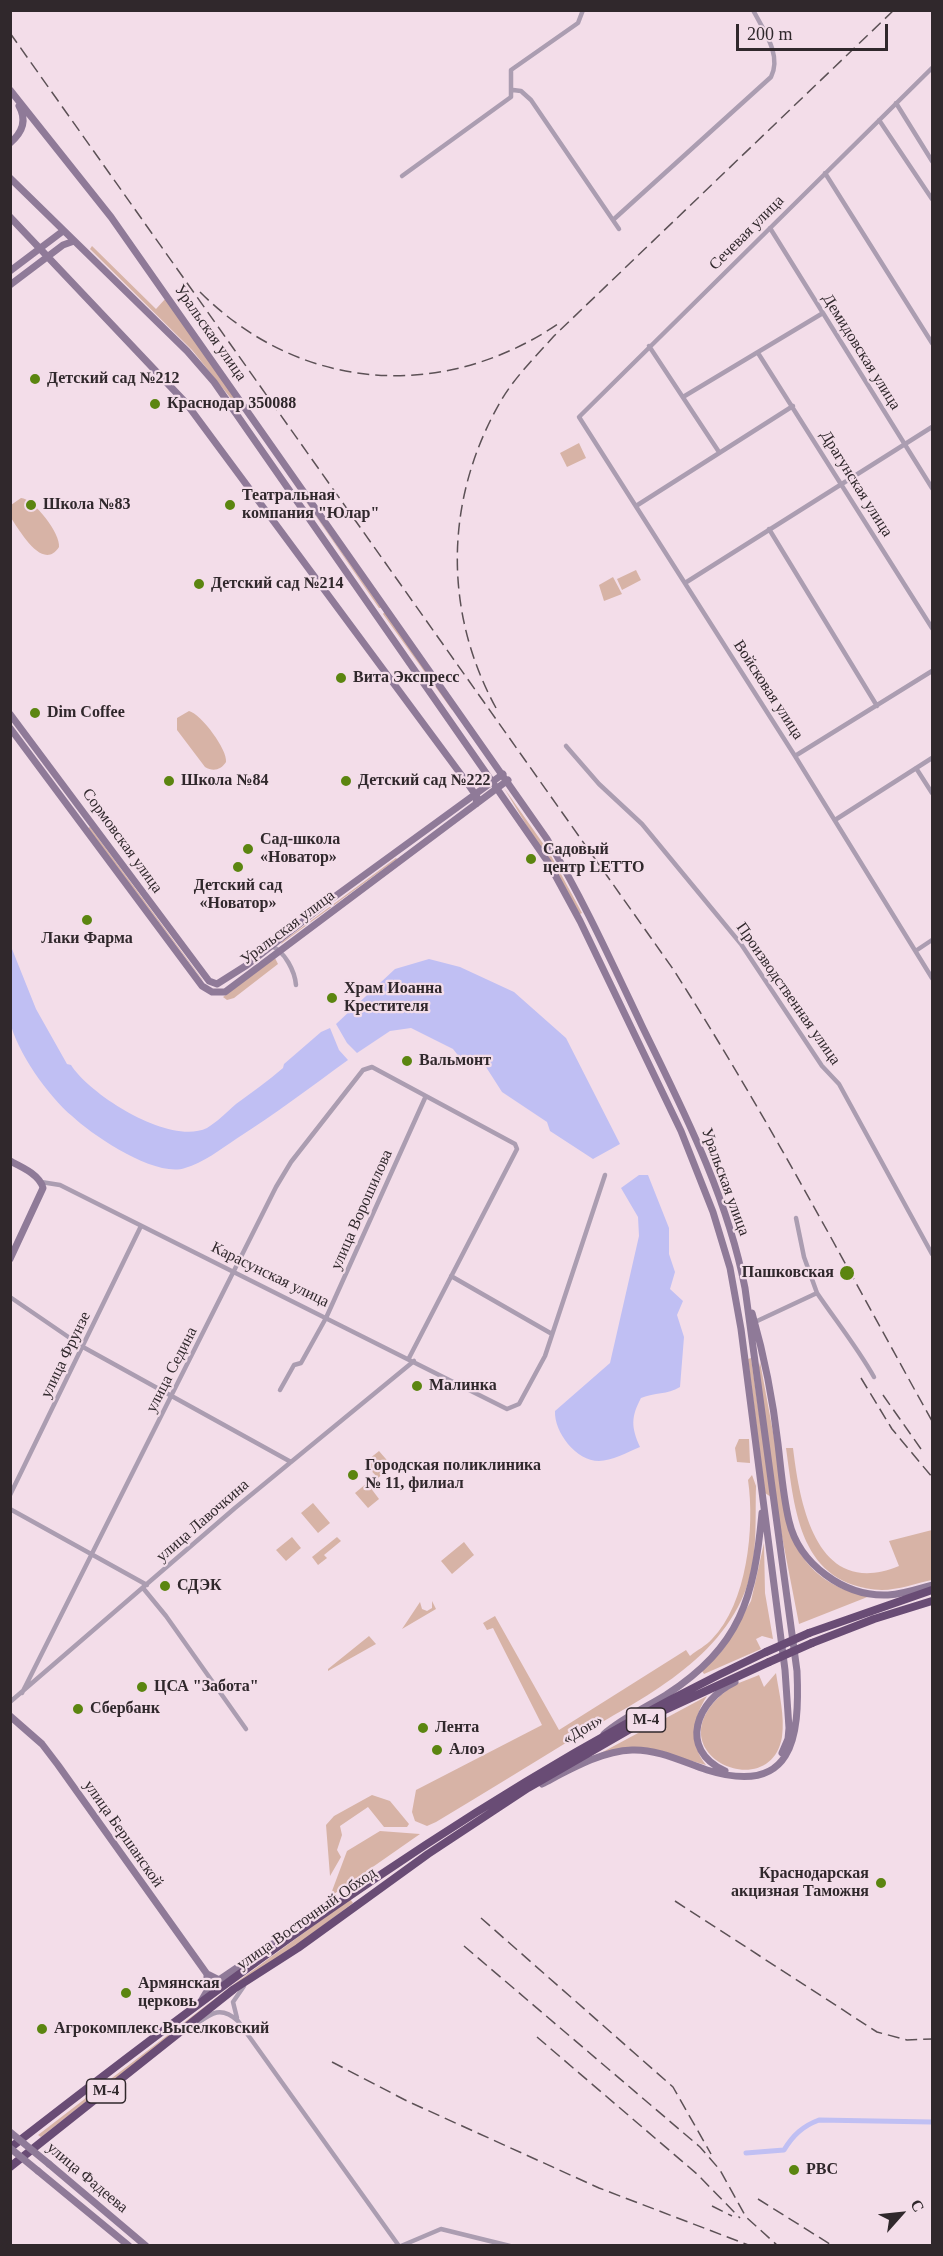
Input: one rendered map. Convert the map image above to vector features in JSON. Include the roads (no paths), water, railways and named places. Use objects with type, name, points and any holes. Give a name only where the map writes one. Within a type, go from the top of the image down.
[{"type":"highway","name":"«Дон»","points":[[512,1789],[676,1695],[766,1652],[809,1633],[933,1588]]},
{"type":"highway","name":"М-4","points":[[769,1662],[874,1619],[933,1601]]},
{"type":"highway","name":"«Дон»","points":[[528,1788],[658,1713],[769,1662]]},
{"type":"highway","name":"улица Восточный Обход","points":[[10,2166],[234,1989],[298,1948],[419,1860],[528,1788]]},
{"type":"highway","name":"улица Восточный Обход","points":[[10,2148],[281,1943],[386,1869],[512,1789]]},
{"type":"main road","name":"Уральская улица","points":[[10,92],[26,115],[111,217],[548,839],[587,912],[702,1152],[721,1204],[745,1288],[797,1671],[798,1715],[792,1744],[782,1761],[761,1774],[729,1776],[663,1755],[631,1750],[591,1760],[528,1788]]},
{"type":"main road","points":[[10,143],[21,130],[26,115]]},
{"type":"main road","name":"Уральская улица","points":[[10,178],[187,351],[232,407],[548,862],[577,917],[681,1131],[713,1212],[734,1285],[785,1670],[789,1728],[781,1756],[775,1763],[754,1773],[723,1771],[710,1763],[698,1742],[697,1731],[702,1711],[718,1690],[764,1668],[769,1662]]},
{"type":"main road","points":[[10,217],[49,255],[186,403],[475,795]]},
{"type":"main road","points":[[10,271],[63,231]]},
{"type":"main road","points":[[10,285],[49,255],[74,241]]},
{"type":"main road","points":[[232,407],[241,401]]},
{"type":"main road","name":"Сормовская улица","points":[[10,714],[213,983]]},
{"type":"main road","name":"Сормовская улица","points":[[10,728],[207,990]]},
{"type":"main road","name":"Уральская улица","points":[[213,983],[224,982],[278,939],[475,795],[506,777]]},
{"type":"main road","name":"Уральская улица","points":[[207,990],[225,992],[475,795],[495,784]]},
{"type":"main road","points":[[83,825],[90,820]]},
{"type":"main road","name":"Карасунская улица","points":[[10,1161],[42,1182]]},
{"type":"main road","points":[[10,1259],[41,1194],[42,1182]]},
{"type":"main road","points":[[745,1288],[755,1322],[775,1422],[789,1520],[800,1548],[826,1575],[845,1586],[872,1595],[890,1595],[933,1588]]},
{"type":"main road","points":[[763,1499],[768,1505],[773,1500]]},
{"type":"main road","points":[[600,1737],[612,1727],[686,1681],[707,1662],[726,1639],[745,1607],[754,1581],[763,1499]]},
{"type":"main road","name":"улица Бершанской","points":[[10,1716],[42,1744],[207,1974]]},
{"type":"main road","points":[[198,2005],[207,1991],[207,1974],[219,1980],[273,1944],[281,1943]]},
{"type":"main road","name":"улица Фадеева","points":[[10,2132],[146,2246]]},
{"type":"main road","name":"улица Фадеева","points":[[10,2148],[129,2246]]},
{"type":"main road","points":[[65,2193],[66,2186],[72,2183]]},
{"type":"street","points":[[402,176],[511,97],[512,70],[578,23],[583,10]]},
{"type":"street","points":[[613,220],[771,77],[776,67],[775,57],[753,10]]},
{"type":"street","name":"Сечевая улица","points":[[579,417],[933,68]]},
{"type":"street","points":[[513,90],[521,92],[531,100],[620,230]]},
{"type":"street","points":[[896,103],[933,161]]},
{"type":"street","points":[[879,120],[933,199]]},
{"type":"street","points":[[825,173],[933,343]]},
{"type":"street","name":"Демидовская улица","points":[[770,228],[933,488]]},
{"type":"street","points":[[683,397],[823,313]]},
{"type":"street","points":[[649,346],[719,452]]},
{"type":"street","name":"Драгунская улица","points":[[758,352],[933,628]]},
{"type":"street","points":[[636,506],[793,406]]},
{"type":"street","name":"Войсковая улица","points":[[579,417],[933,978]]},
{"type":"street","points":[[685,583],[933,427]]},
{"type":"street","points":[[769,529],[877,706]]},
{"type":"street","points":[[795,756],[933,671]]},
{"type":"street","name":"Производственная улица","points":[[566,746],[599,784],[642,824],[741,944],[822,1066],[839,1084],[933,1254]]},
{"type":"street","points":[[835,820],[933,758]]},
{"type":"street","points":[[916,768],[933,793]]},
{"type":"street","points":[[577,917],[587,912]]},
{"type":"street","points":[[278,939],[280,948],[295,974],[296,985]]},
{"type":"street","points":[[917,950],[933,940]]},
{"type":"street","points":[[269,946],[282,949]]},
{"type":"street","name":"улица Седина","points":[[22,1694],[90,1552],[173,1396],[276,1187],[291,1162],[363,1070],[372,1067],[425,1098]]},
{"type":"street","points":[[411,1360],[451,1276],[516,1154],[515,1144],[425,1098]]},
{"type":"street","name":"улица Ворошилова","points":[[280,1390],[294,1365],[301,1363],[326,1318],[425,1098]]},
{"type":"street","points":[[451,1276],[552,1334],[605,1175]]},
{"type":"street","name":"Карасунская улица","points":[[42,1182],[60,1185],[507,1408],[519,1404],[545,1356],[552,1334]]},
{"type":"street","points":[[796,1218],[804,1257],[817,1293],[844,1333],[858,1348],[874,1377]]},
{"type":"street","name":"улица Фрунзе","points":[[10,1495],[141,1226]]},
{"type":"street","points":[[755,1322],[817,1293]]},
{"type":"street","points":[[10,1298],[83,1347],[291,1462]]},
{"type":"street","name":"улица Лавочкина","points":[[10,1702],[411,1360]]},
{"type":"street","points":[[10,1509],[90,1552],[145,1586],[246,1729]]},
{"type":"street","points":[[262,1970],[237,1992],[233,2009],[238,2021],[400,2246],[441,2229],[510,2246]]},
{"type":"street","points":[[176,2037],[218,2011],[225,2012],[238,2021]]},
{"type":"water","points":[[10,944],[36,1009],[67,1064],[71,1065],[95,1090],[113,1103],[153,1124],[191,1132],[207,1128],[283,1068],[284,1064],[321,1032],[330,1028],[339,1050],[348,1060],[279,1110],[205,1159],[185,1168],[158,1167],[125,1153],[94,1134],[63,1108],[35,1073],[19,1046],[10,1021],[8,992]]},
{"type":"water","points":[[429,959],[460,967],[514,992],[566,1038],[620,1144],[593,1159],[550,1131],[547,1122],[502,1092],[486,1067],[461,1059],[453,1049],[411,1028],[390,1031],[357,1053],[347,1043],[336,1024],[395,969]]},
{"type":"water","points":[[639,1175],[648,1175],[669,1228],[669,1254],[675,1272],[670,1289],[683,1301],[677,1315],[684,1337],[680,1387],[641,1398],[633,1422],[640,1447],[609,1460],[590,1460],[575,1451],[562,1436],[555,1411],[610,1363],[639,1236],[638,1217],[621,1188]]},
{"type":"waterway","points":[[746,2153],[784,2150],[799,2132],[819,2120],[932,2122]]},
{"type":"railway","points":[[496,708],[478,670],[466,632],[459,592],[457,553],[461,513],[469,474],[483,436],[502,399],[520,374],[554,336],[894,10]]},
{"type":"railway","points":[[10,33],[673,969],[774,1136],[932,1421]]},
{"type":"railway","points":[[200,292],[239,325],[282,350],[327,367],[373,375],[420,375],[467,366],[513,349],[558,324]]},
{"type":"railway","points":[[861,1378],[892,1429],[932,1477]]},
{"type":"railway","points":[[883,1395],[921,1449]]},
{"type":"railway","points":[[675,1901],[877,2032],[907,2040],[932,2039]]},
{"type":"railway","points":[[481,1918],[673,2087],[711,2154]]},
{"type":"railway","points":[[464,1946],[700,2147],[720,2170],[746,2217],[778,2246]]},
{"type":"railway","points":[[537,2037],[697,2174],[740,2218]]},
{"type":"railway","points":[[332,2062],[407,2101],[599,2188],[751,2246]]},
{"type":"railway","points":[[758,2199],[833,2246]]},
{"type":"railway","points":[[712,2206],[732,2216]]},
{"type":"place","name":"Детский сад №212","points":[[35,379]]},
{"type":"place","name":"Краснодар 350088","points":[[155,404]]},
{"type":"place","name":"Школа №83","points":[[31,505]]},
{"type":"place","name":"Театральная компания \"Юлар\"","points":[[230,505]]},
{"type":"place","name":"Детский сад №214","points":[[199,584]]},
{"type":"place","name":"Вита Экспресс","points":[[341,678]]},
{"type":"place","name":"Dim Coffee","points":[[35,713]]},
{"type":"place","name":"Школа №84","points":[[169,781]]},
{"type":"place","name":"Детский сад №222","points":[[346,781]]},
{"type":"place","name":"Сад-школа «Новатор»","points":[[248,849]]},
{"type":"place","name":"Садовый центр LETTO","points":[[531,859]]},
{"type":"place","name":"Детский сад «Новатор»","points":[[238,867]]},
{"type":"place","name":"Лаки Фарма","points":[[87,920]]},
{"type":"place","name":"Храм Иоанна Крестителя","points":[[332,998]]},
{"type":"place","name":"Вальмонт","points":[[407,1061]]},
{"type":"place","name":"Пашковская","points":[[847,1273]]},
{"type":"place","name":"Малинка","points":[[417,1386]]},
{"type":"place","name":"Городская поликлиника № 11, филиал","points":[[353,1475]]},
{"type":"place","name":"СДЭК","points":[[165,1586]]},
{"type":"place","name":"ЦСА \"Забота\"","points":[[142,1687]]},
{"type":"place","name":"Сбербанк","points":[[78,1709]]},
{"type":"place","name":"Лента","points":[[423,1728]]},
{"type":"place","name":"Алоэ","points":[[437,1750]]},
{"type":"place","name":"Краснодарская акцизная Таможня","points":[[881,1883]]},
{"type":"place","name":"Армянская церковь","points":[[126,1993]]},
{"type":"place","name":"Агрокомплекс Выселковский","points":[[42,2029]]},
{"type":"place","name":"РВС","points":[[794,2170]]}]
